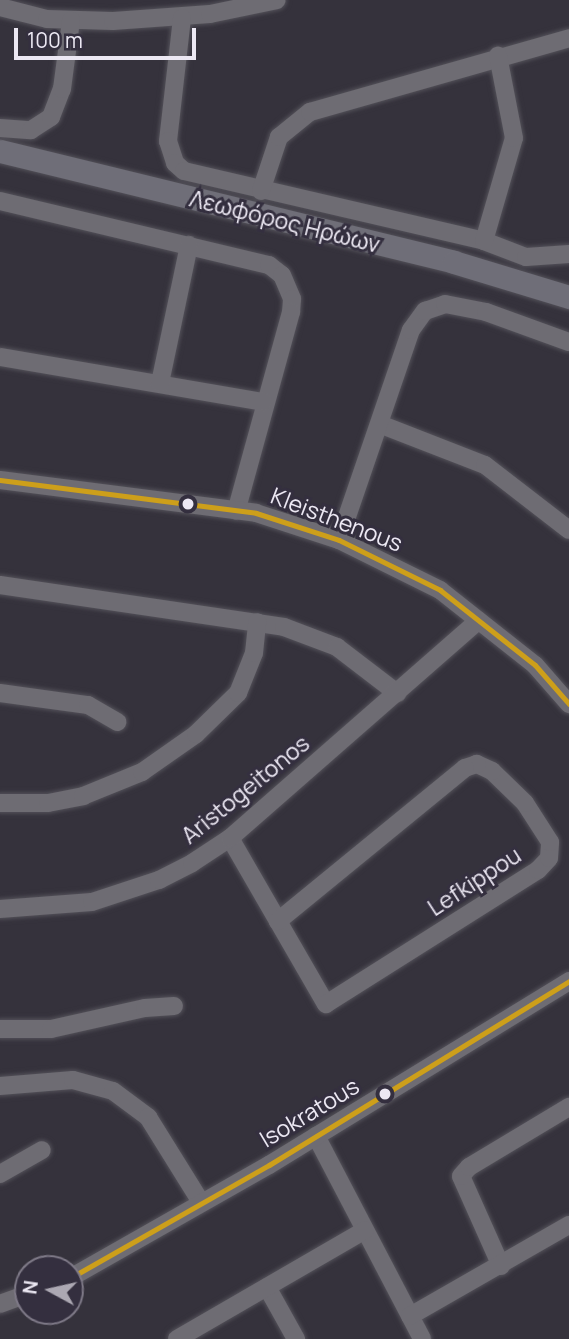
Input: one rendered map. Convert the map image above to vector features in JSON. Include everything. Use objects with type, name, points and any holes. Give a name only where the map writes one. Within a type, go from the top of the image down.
[{"type":"main road","name":"Λεωφόρος Ηρώων","points":[[0,151],[454,262],[569,297]]},
{"type":"street","points":[[0,7],[71,21],[182,18],[277,0]]},
{"type":"street","points":[[182,18],[169,126],[175,163],[193,175],[484,241],[526,257],[569,254]]},
{"type":"street","points":[[0,128],[31,130],[51,117],[62,89],[71,21]]},
{"type":"street","points":[[261,191],[279,137],[310,112],[498,56],[569,38]]},
{"type":"street","points":[[484,241],[514,138],[498,56]]},
{"type":"street","points":[[0,201],[269,265],[289,287],[291,312],[263,402],[236,511]]},
{"type":"street","points":[[160,383],[189,245]]},
{"type":"street","points":[[340,540],[382,425],[411,330],[425,311],[445,304],[486,312],[569,342]]},
{"type":"street","points":[[0,357],[263,402]]},
{"type":"street","points":[[382,425],[485,465],[569,530]]},
{"type":"street","name":"Kleisthenous","points":[[0,480],[236,511],[291,522],[340,540],[440,590],[535,665],[569,704]]},
{"type":"street","points":[[0,585],[257,622],[337,647],[397,693]]},
{"type":"street","name":"Aristogeitonos","points":[[0,909],[60,908],[124,893],[181,869],[230,838],[478,621]]},
{"type":"street","points":[[0,803],[48,803],[83,796],[142,772],[196,734],[238,693],[254,653],[257,622]]},
{"type":"street","points":[[0,693],[88,705],[117,722]]},
{"type":"street","name":"Lefkippou","points":[[230,838],[278,921],[326,1004],[538,870],[549,858],[550,842],[525,803],[492,771],[477,764],[465,768],[278,921]]},
{"type":"street","name":"Isokratous","points":[[84,1270],[316,1136],[569,981]]},
{"type":"street","points":[[0,1029],[51,1029],[145,1008],[174,1006]]},
{"type":"street","points":[[0,1086],[73,1080],[113,1091],[148,1117],[201,1202]]},
{"type":"street","points":[[500,1266],[464,1191],[461,1176],[469,1167],[569,1107]]},
{"type":"street","points":[[316,1136],[422,1339]]},
{"type":"street","points":[[0,1174],[42,1150]]},
{"type":"street","points":[[410,1316],[569,1225]]},
{"type":"street","points":[[177,1339],[365,1230]]},
{"type":"street","points":[[267,1287],[296,1339]]},
{"type":"transit line","points":[[0,480],[256,513],[339,540],[440,590],[535,665],[569,704]]},
{"type":"transit line","points":[[84,1270],[269,1165],[569,981]]}]
